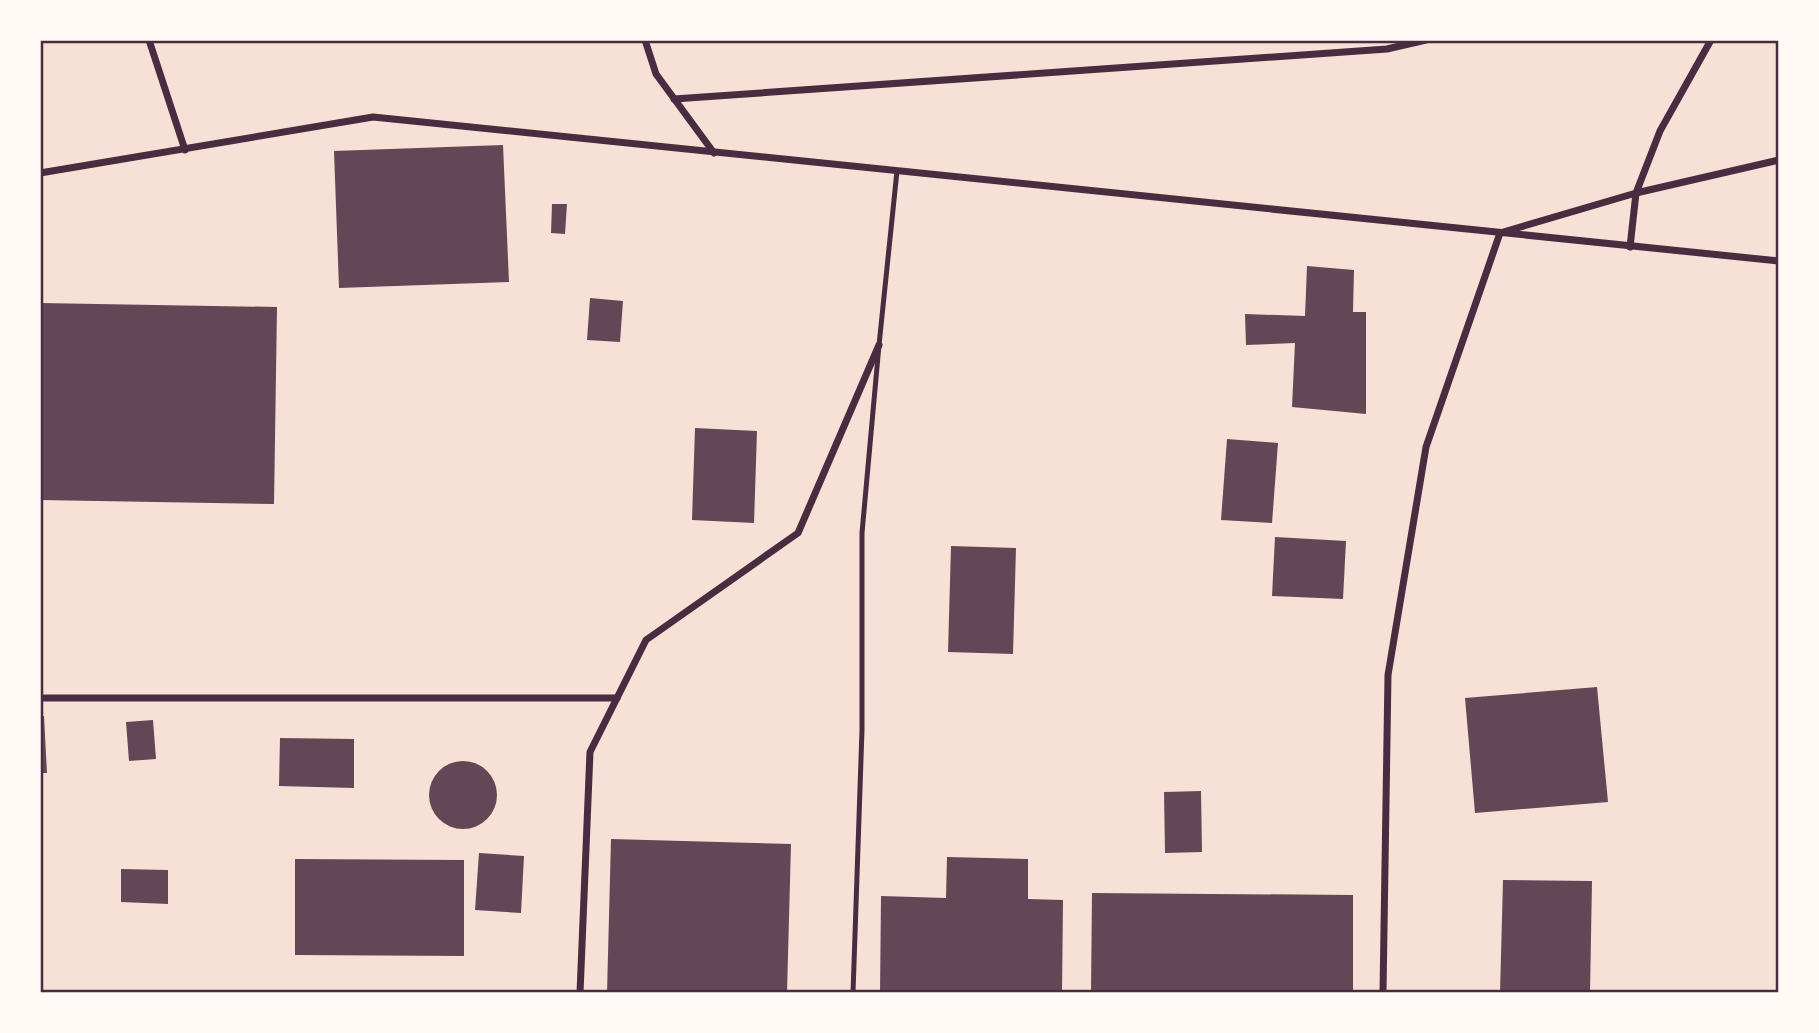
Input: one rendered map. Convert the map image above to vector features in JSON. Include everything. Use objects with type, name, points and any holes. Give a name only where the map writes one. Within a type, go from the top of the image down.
[{"type":"street","points":[[149,40],[185,150]]},
{"type":"street","points":[[645,40],[656,74],[714,153]]},
{"type":"street","points":[[674,99],[1387,49],[1426,40]]},
{"type":"street","points":[[1630,247],[1636,193],[1660,131],[1711,40]]},
{"type":"street","points":[[40,173],[373,117],[1779,261]]},
{"type":"street","points":[[1500,233],[1636,193],[1779,160]]},
{"type":"street","points":[[1383,993],[1388,675],[1426,447],[1500,233]]},
{"type":"street","points":[[580,993],[590,752],[646,639],[798,533],[879,345]]},
{"type":"street","points":[[40,698],[617,698]]},
{"type":"lane","points":[[853,993],[862,730],[862,533],[897,171]]},
{"type":"building","points":[[503,145],[509,282],[339,288],[334,151]]},
{"type":"building","points":[[552,204],[567,204],[565,234],[551,233]]},
{"type":"building","points":[[1307,266],[1354,270],[1353,312],[1366,312],[1366,414],[1292,407],[1295,343],[1246,345],[1245,314],[1305,316]]},
{"type":"building","points":[[590,298],[623,301],[620,342],[587,340]]},
{"type":"building","points":[[40,303],[277,307],[274,504],[40,500]]},
{"type":"building","points":[[695,428],[757,431],[754,523],[692,520]]},
{"type":"building","points":[[1227,439],[1278,443],[1272,523],[1221,520]]},
{"type":"building","points":[[1275,537],[1346,541],[1343,599],[1272,596]]},
{"type":"building","points":[[951,546],[1016,548],[1013,654],[948,652]]},
{"type":"building","points":[[1597,687],[1608,802],[1475,813],[1465,698]]},
{"type":"building","points":[[40,716],[44,716],[47,773],[40,773]]},
{"type":"building","points":[[153,720],[156,759],[129,761],[126,722]]},
{"type":"building","points":[[280,738],[354,739],[354,788],[279,786]]},
{"type":"building","points":[[463,761],[476,764],[487,771],[494,782],[497,795],[494,808],[487,819],[476,826],[463,829],[450,826],[439,819],[432,808],[429,795],[432,782],[439,771],[450,764]]},
{"type":"building","points":[[1201,791],[1202,852],[1165,853],[1164,792]]},
{"type":"building","points":[[611,839],[791,844],[787,993],[607,993]]},
{"type":"building","points":[[479,853],[524,856],[521,913],[475,910]]},
{"type":"building","points":[[947,857],[1028,859],[1028,899],[1063,900],[1062,993],[880,993],[881,896],[946,898]]},
{"type":"building","points":[[295,859],[464,860],[464,956],[295,955]]},
{"type":"building","points":[[121,869],[168,870],[168,904],[121,902]]},
{"type":"building","points":[[1503,880],[1592,881],[1590,993],[1500,993]]},
{"type":"building","points":[[1092,893],[1353,895],[1353,993],[1091,993]]}]
